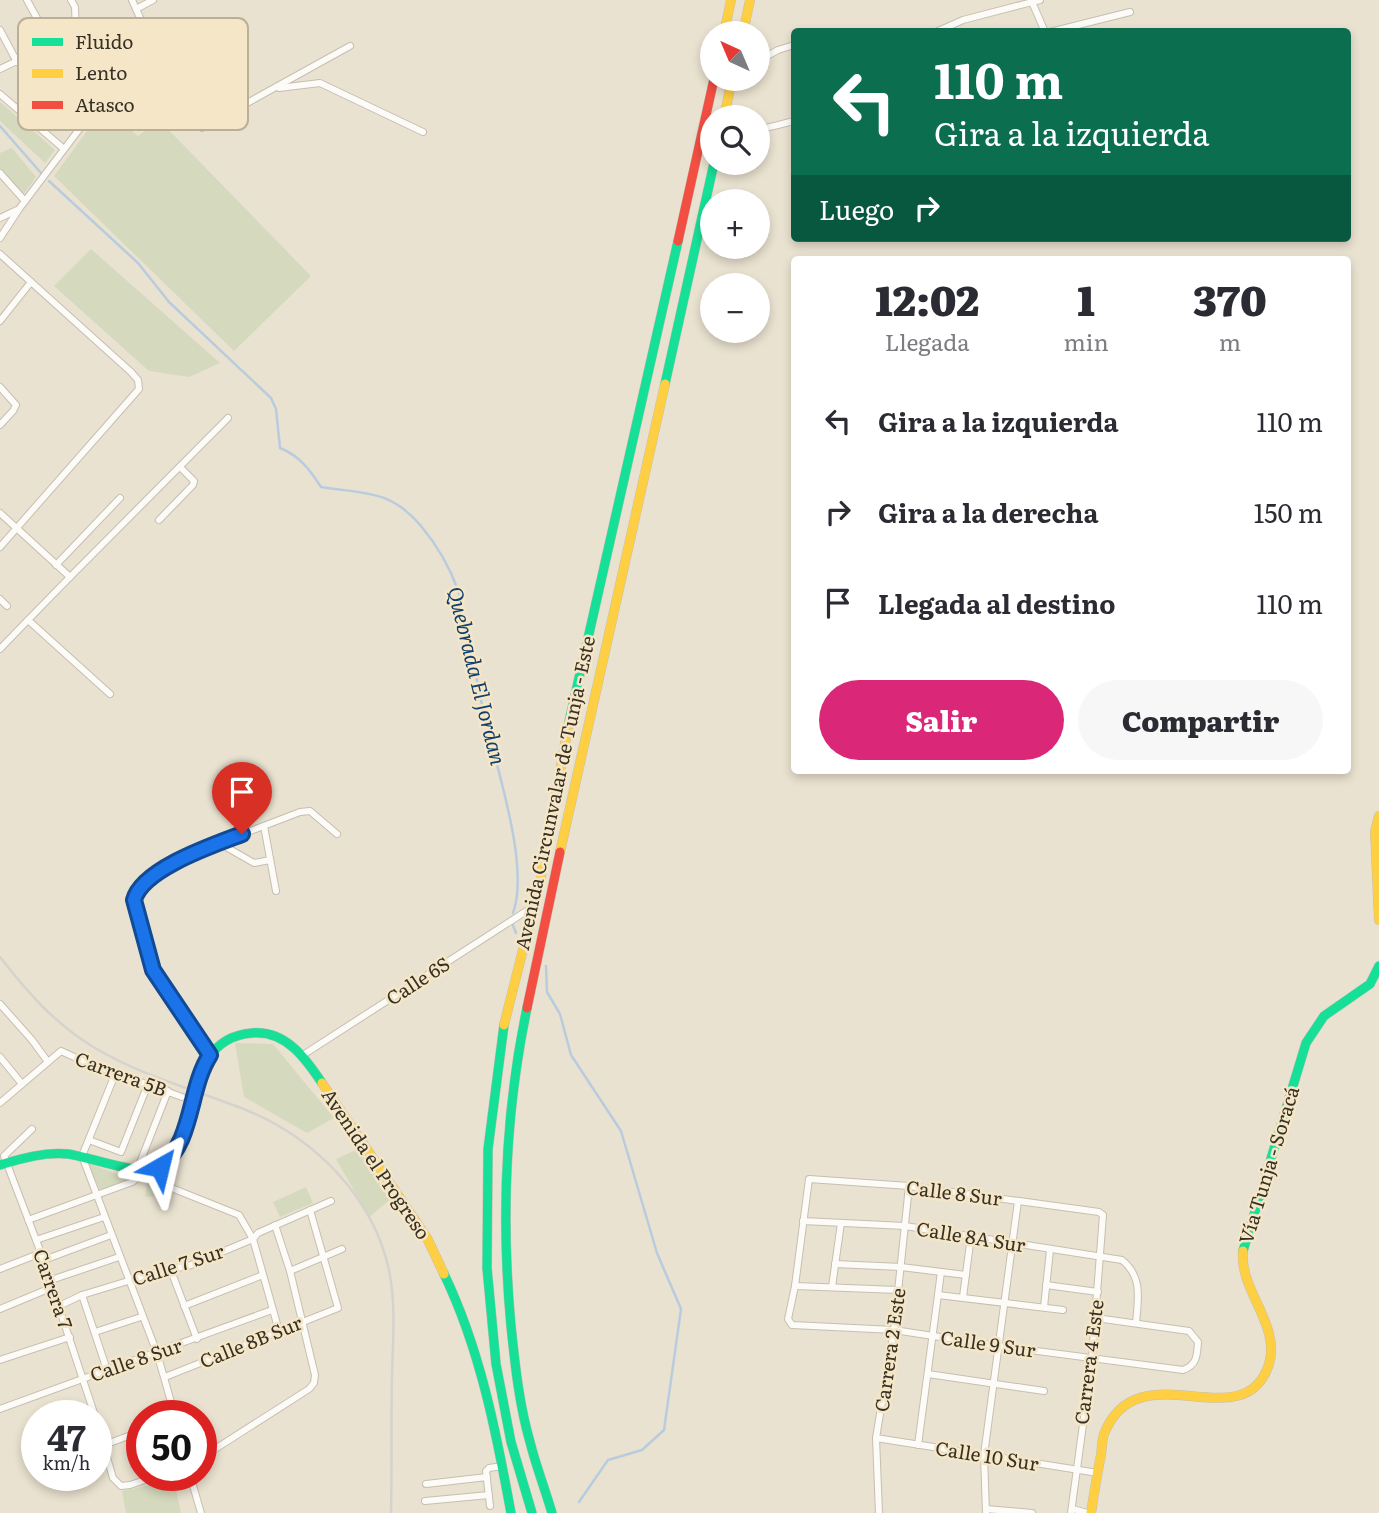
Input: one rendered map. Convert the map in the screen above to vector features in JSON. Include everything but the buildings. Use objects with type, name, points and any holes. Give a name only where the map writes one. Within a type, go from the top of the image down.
[{"type":"main road","points":[[727,21],[731,0]]},
{"type":"main road","points":[[746,21],[750,0]]},
{"type":"main road","name":"Avenida Circunvalar de Tunja - Este","points":[[532,1513],[511,1442],[496,1364],[487,1268],[490,1136],[503,1031],[540,882],[570,718],[710,91]]},
{"type":"main road","name":"Avenida Circunvalar de Tunja - Este","points":[[552,1513],[529,1440],[515,1363],[506,1270],[506,1154],[518,1049],[710,175]]},
{"type":"main road","points":[[1379,816],[1375,832],[1379,920]]},
{"type":"main road","name":"Vía Tunja - Soracá","points":[[1089,1513],[1104,1434],[1109,1422],[1119,1410],[1133,1399],[1162,1392],[1223,1399],[1240,1397],[1252,1390],[1268,1367],[1271,1340],[1267,1324],[1244,1274],[1241,1253],[1313,1028],[1334,1009],[1363,992],[1372,983],[1379,965]]},
{"type":"main road","name":"Avenida el Progreso","points":[[210,1055],[219,1045],[234,1036],[256,1032],[277,1037],[303,1055],[427,1238],[462,1312],[484,1383],[503,1466],[510,1513]]},
{"type":"main road","points":[[3,1164],[45,1153],[82,1156],[145,1172],[160,1167],[177,1150],[210,1055]]},
{"type":"street","points":[[27,0],[37,18]]},
{"type":"street","points":[[71,0],[75,18]]},
{"type":"street","points":[[75,8],[80,0]]},
{"type":"street","points":[[132,0],[140,18]]},
{"type":"street","points":[[136,9],[153,0]]},
{"type":"street","points":[[953,28],[1036,1],[1044,28]]},
{"type":"street","points":[[1066,28],[1130,12]]},
{"type":"street","points":[[0,30],[17,62],[0,69]]},
{"type":"street","points":[[248,102],[351,46]]},
{"type":"street","points":[[770,54],[791,46]]},
{"type":"street","points":[[273,88],[320,82],[424,132]]},
{"type":"street","points":[[0,94],[18,109]]},
{"type":"street","points":[[770,127],[791,122]]},
{"type":"street","points":[[42,130],[64,149]]},
{"type":"street","points":[[0,238],[78,130]]},
{"type":"street","points":[[0,173],[25,201]]},
{"type":"street","points":[[0,218],[19,209]]},
{"type":"street","points":[[0,254],[131,372],[138,380],[139,388],[0,547]]},
{"type":"street","points":[[0,321],[31,282]]},
{"type":"street","points":[[0,387],[16,405],[0,425]]},
{"type":"street","points":[[0,649],[228,418]]},
{"type":"street","points":[[159,520],[194,485],[194,481],[180,467]]},
{"type":"street","points":[[56,565],[120,498]]},
{"type":"street","points":[[0,513],[70,578]]},
{"type":"street","points":[[0,598],[7,606]]},
{"type":"street","points":[[28,620],[110,694]]},
{"type":"street","points":[[210,1055],[153,970],[134,900],[136,891],[165,868],[219,843],[310,811],[337,834]]},
{"type":"street","points":[[264,826],[276,891]]},
{"type":"street","points":[[219,843],[254,863],[270,860]]},
{"type":"street","name":"Calle 6S","points":[[303,1055],[533,907]]},
{"type":"street","points":[[0,1004],[33,1040],[48,1062],[1,1100]]},
{"type":"street","name":"Carrera 5B","points":[[48,1062],[61,1051],[182,1097]]},
{"type":"street","points":[[0,1058],[22,1084]]},
{"type":"street","points":[[117,1072],[82,1156],[141,1317],[157,1353],[171,1400]]},
{"type":"street","points":[[89,1140],[121,1152],[148,1084]]},
{"type":"street","points":[[141,1160],[168,1091]]},
{"type":"street","points":[[3,1164],[4,1156],[32,1129]]},
{"type":"street","name":"Carrera 7","points":[[3,1164],[36,1240],[90,1400]]},
{"type":"street","points":[[28,1220],[132,1182],[145,1172],[174,1189],[239,1216],[253,1239],[279,1331]]},
{"type":"street","name":"Calle 8 Sur","points":[[803,1220],[809,1179],[909,1186],[1099,1212]]},
{"type":"street","name":"Carrera 2 Este","points":[[879,1513],[876,1438],[894,1330],[909,1186]]},
{"type":"street","name":"Calle 7 Sur","points":[[60,1306],[82,1296],[170,1268],[186,1267],[253,1239],[258,1233],[331,1201]]},
{"type":"street","points":[[1018,1201],[984,1455],[986,1511],[1032,1513]]},
{"type":"street","points":[[310,1210],[325,1256]]},
{"type":"street","name":"Carrera 4 Este","points":[[1072,1511],[1102,1257],[1103,1215],[1099,1212]]},
{"type":"street","points":[[36,1240],[104,1217]]},
{"type":"street","points":[[803,1220],[795,1286],[898,1290]]},
{"type":"street","name":"Calle 8A Sur","points":[[803,1220],[905,1226],[1122,1260],[1139,1287],[1136,1323]]},
{"type":"street","points":[[832,1287],[841,1223]]},
{"type":"street","points":[[217,1448],[309,1389],[314,1383],[316,1375],[304,1322],[275,1225]]},
{"type":"street","points":[[0,1269],[111,1235]]},
{"type":"street","points":[[963,1297],[971,1237]]},
{"type":"street","points":[[290,1271],[342,1249]]},
{"type":"street","points":[[1044,1307],[1050,1250]]},
{"type":"street","name":"Calle 8B Sur","points":[[165,1377],[338,1308],[325,1256]]},
{"type":"street","points":[[0,1309],[119,1257]]},
{"type":"street","points":[[835,1264],[901,1267],[966,1275]]},
{"type":"street","points":[[170,1268],[197,1339]]},
{"type":"street","points":[[919,1445],[941,1272]]},
{"type":"street","points":[[184,1306],[263,1275]]},
{"type":"street","points":[[1046,1285],[1098,1292]]},
{"type":"street","name":"Calle 9 Sur","points":[[795,1286],[788,1319],[795,1326],[894,1330],[1183,1370],[1190,1368],[1196,1361],[1198,1342],[1189,1331],[1136,1323]]},
{"type":"street","points":[[938,1295],[1063,1310]]},
{"type":"street","points":[[82,1296],[107,1370]]},
{"type":"street","name":"Calle 8 Sur","points":[[0,1409],[272,1310]]},
{"type":"street","points":[[95,1332],[141,1317]]},
{"type":"street","points":[[1096,1318],[1136,1323]]},
{"type":"street","points":[[0,1360],[70,1337]]},
{"type":"street","points":[[928,1374],[1044,1391]]},
{"type":"street","name":"Calle 10 Sur","points":[[876,1438],[1098,1473]]},
{"type":"street","points":[[490,1506],[486,1471],[503,1466]]},
{"type":"street","name":"Carrera 7","points":[[112,1474],[121,1486],[126,1485]]},
{"type":"street","points":[[426,1484],[487,1477]]},
{"type":"street","points":[[195,1491],[201,1513]]},
{"type":"street","points":[[425,1501],[489,1495]]},
{"type":"street","points":[[1072,1511],[1089,1513]]},
{"type":"green space","points":[[0,102],[18,118],[18,130],[32,130],[55,150],[45,163],[0,121]]},
{"type":"green space","points":[[88,130],[131,130],[138,136],[146,130],[169,130],[311,276],[234,351],[54,176]]},
{"type":"green space","points":[[12,148],[36,177],[24,194],[0,169],[0,153]]},
{"type":"green space","points":[[91,249],[220,363],[189,377],[149,371],[54,286]]},
{"type":"green space","points":[[235,1043],[273,1044],[334,1118],[307,1133],[244,1097]]},
{"type":"green space","points":[[358,1149],[392,1198],[369,1217],[336,1159]]},
{"type":"green space","points":[[88,1163],[130,1179],[100,1190]]},
{"type":"green space","points":[[147,1182],[174,1195],[145,1197]]},
{"type":"green space","points":[[306,1187],[313,1203],[280,1217],[273,1202]]},
{"type":"green space","points":[[122,1491],[176,1491],[181,1513],[126,1513]]},
{"type":"waterway","name":"Quebrada El Jordan","points":[[0,126],[41,173]]},
{"type":"waterway","name":"Quebrada El Jordan","points":[[49,181],[138,263],[169,302],[271,398],[276,409],[280,448],[304,464],[321,487],[387,499],[410,514],[437,548],[461,599],[482,705],[508,810],[517,867],[517,892],[513,913]]},
{"type":"waterway","points":[[512,923],[516,933]]},
{"type":"waterway","points":[[546,966],[547,992],[560,1014],[571,1055],[621,1131],[657,1253],[681,1309],[664,1430],[642,1450],[608,1460],[579,1502]]},
{"type":"railway","points":[[0,957],[43,1007],[81,1039],[131,1067],[271,1122],[317,1154],[355,1195],[370,1218],[381,1243],[393,1296],[391,1513]]},
{"type":"traffic: fast","points":[[665,384],[711,175]]},
{"type":"traffic: fast","points":[[569,722],[678,241]]},
{"type":"traffic: fast","points":[[1243,1251],[1306,1043],[1324,1016],[1370,984],[1379,966]]},
{"type":"traffic: fast","points":[[527,1008],[510,1127],[506,1246],[518,1384],[532,1451],[552,1513]]},
{"type":"traffic: fast","points":[[504,1025],[488,1149],[487,1268],[496,1364],[511,1442],[532,1513]]},
{"type":"traffic: fast","points":[[0,1165],[34,1156],[68,1154],[139,1170],[157,1168],[172,1156],[181,1138],[201,1072],[212,1053],[228,1040],[252,1033],[264,1033],[285,1041],[302,1056],[322,1083]]},
{"type":"traffic: fast","points":[[444,1274],[457,1302],[477,1361],[493,1421],[511,1513]]},
{"type":"traffic: slow","points":[[727,21],[731,0]]},
{"type":"traffic: slow","points":[[746,21],[750,0]]},
{"type":"traffic: slow","points":[[727,105],[729,91]]},
{"type":"traffic: slow","points":[[560,852],[665,384]]},
{"type":"traffic: slow","points":[[504,1025],[540,882],[569,722]]},
{"type":"traffic: slow","points":[[1379,816],[1375,832],[1379,920]]},
{"type":"traffic: slow","points":[[322,1083],[427,1238],[444,1274]]},
{"type":"traffic: slow","points":[[1091,1513],[1103,1436],[1120,1410],[1141,1398],[1165,1395],[1215,1398],[1237,1396],[1256,1386],[1269,1364],[1269,1335],[1247,1280],[1243,1251]]},
{"type":"traffic: jam","points":[[678,241],[711,91]]},
{"type":"traffic: jam","points":[[527,1008],[560,852]]},
{"type":"route","points":[[160,1167],[169,1161],[177,1150],[210,1055],[153,970],[134,900],[136,891],[165,868],[242,834]]}]
